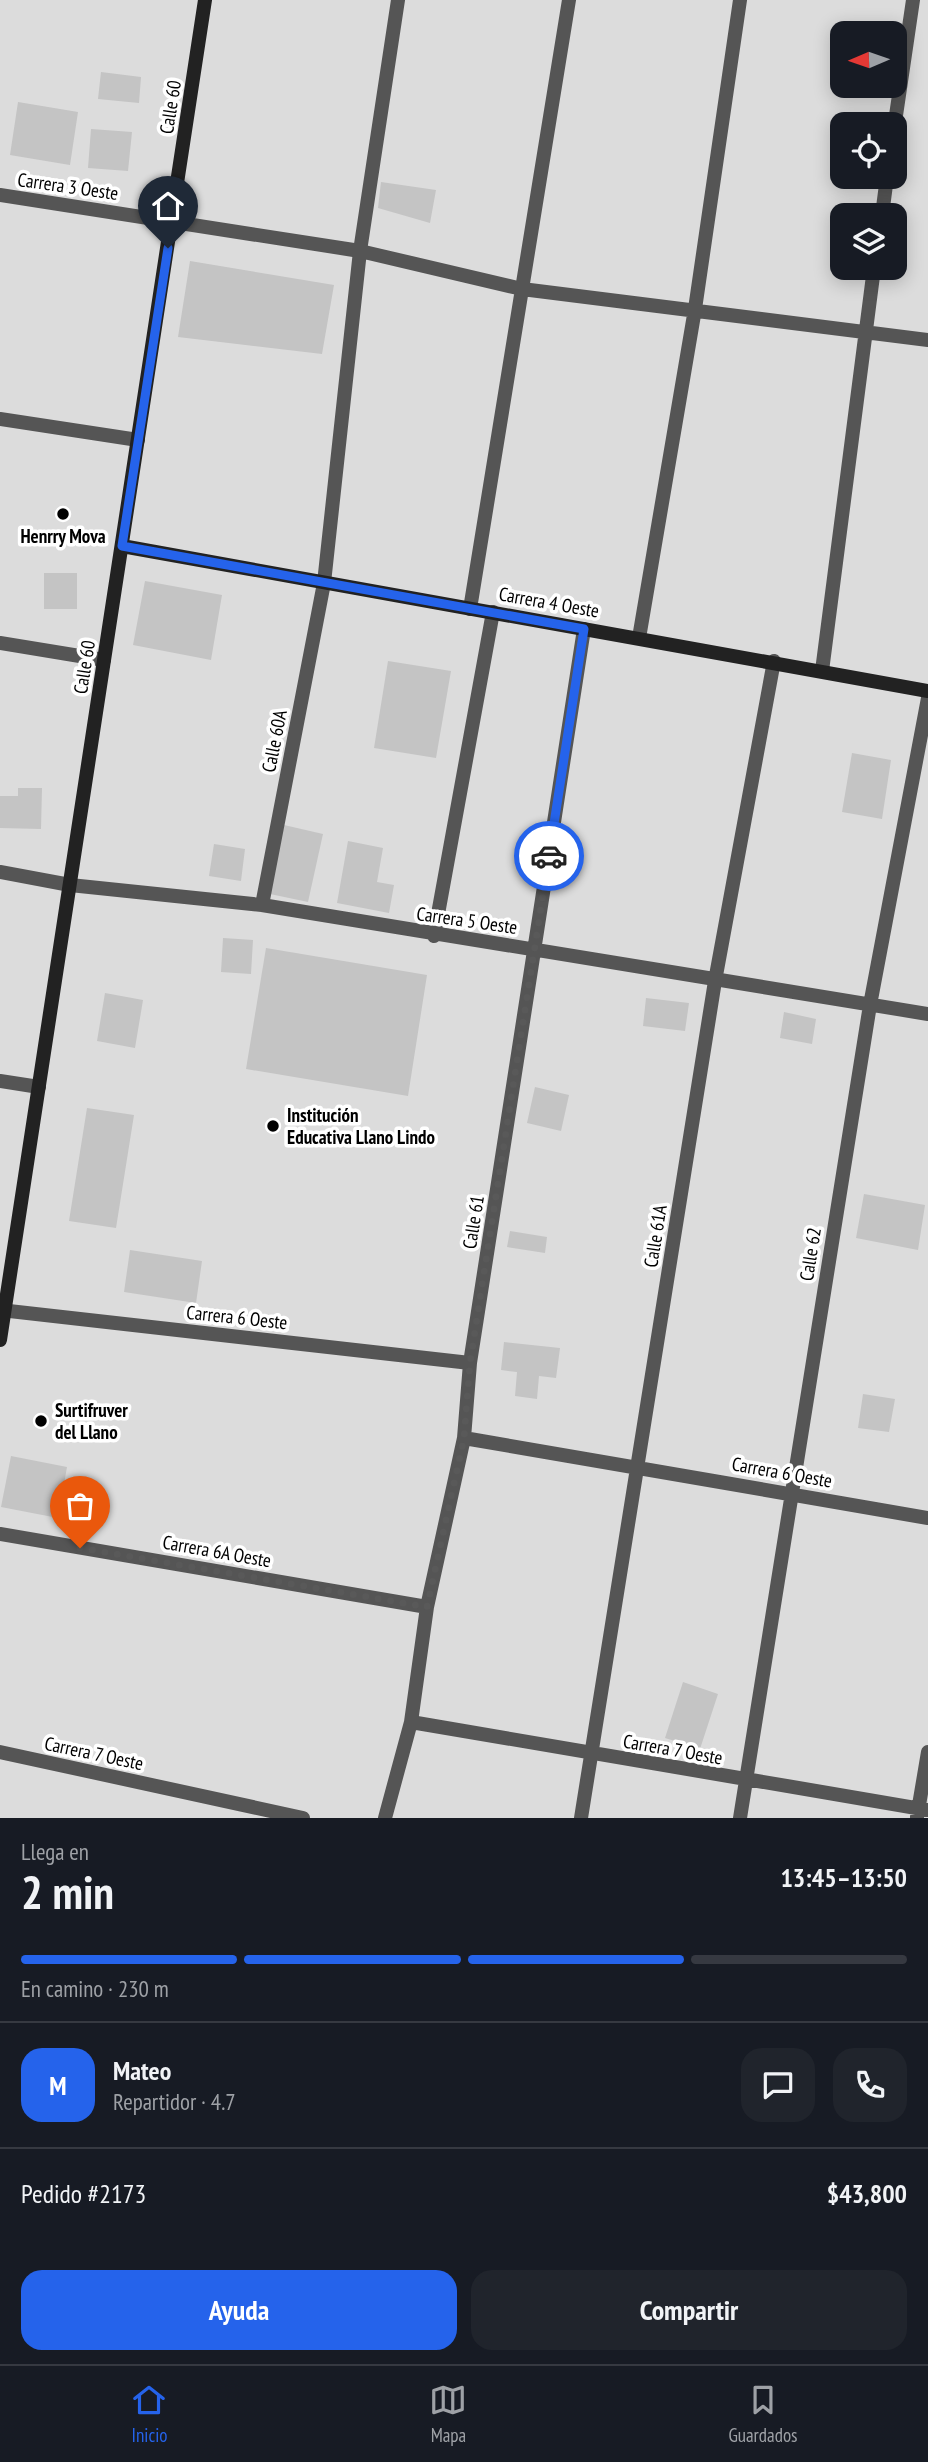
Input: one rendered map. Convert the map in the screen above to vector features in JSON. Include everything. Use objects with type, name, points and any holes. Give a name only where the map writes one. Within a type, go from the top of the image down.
[{"type":"street","name":"Calle 60","points":[[0,1340],[2,1310],[39,1087],[205,0]]},
{"type":"street","name":"Calle 60A","points":[[262,905],[324,583],[360,251],[398,0]]},
{"type":"street","points":[[470,608],[569,0]]},
{"type":"street","points":[[639,638],[695,309],[740,0]]},
{"type":"street","points":[[897,112],[913,0]]},
{"type":"street","name":"Carrera 3 Oeste","points":[[0,195],[360,251],[522,289],[866,330],[928,340]]},
{"type":"street","points":[[822,671],[872,280]]},
{"type":"street","points":[[0,419],[138,440]]},
{"type":"street","name":"Carrera 4 Oeste","points":[[122,546],[774,661],[928,691]]},
{"type":"street","points":[[434,936],[493,612]]},
{"type":"street","name":"Calle 61","points":[[385,1818],[411,1722],[427,1607],[464,1438],[470,1363],[584,629]]},
{"type":"street","points":[[0,643],[104,660]]},
{"type":"street","name":"Calle 61A","points":[[580,1818],[715,981],[774,661]]},
{"type":"street","name":"Calle 62","points":[[740,1818],[870,1005],[928,698]]},
{"type":"street","name":"Carrera 5 Oeste","points":[[0,872],[70,885],[262,905],[434,936],[928,1014]]},
{"type":"street","points":[[0,1080],[39,1087]]},
{"type":"street","name":"Carrera 6 Oeste","points":[[2,1310],[470,1363]]},
{"type":"street","name":"Carrera 6 Oeste","points":[[464,1438],[639,1465],[928,1518]]},
{"type":"street","name":"Carrera 6A Oeste","points":[[0,1534],[427,1607]]},
{"type":"street","name":"Carrera 7 Oeste","points":[[411,1722],[921,1813]]},
{"type":"street","name":"Carrera 7 Oeste","points":[[0,1752],[303,1818]]},
{"type":"street","points":[[921,1813],[928,1752]]},
{"type":"shaded area","points":[[0,0],[928,0],[928,1818],[0,1818]]},
{"type":"building","points":[[101,72],[141,77],[139,103],[98,99]]},
{"type":"building","points":[[18,102],[78,112],[70,165],[10,155]]},
{"type":"building","points":[[91,129],[132,132],[128,171],[88,168]]},
{"type":"building","points":[[381,182],[436,190],[430,223],[378,208]]},
{"type":"building","points":[[190,261],[334,285],[322,354],[178,337]]},
{"type":"building","points":[[44,573],[77,573],[77,609],[44,609]]},
{"type":"building","points":[[145,581],[222,595],[211,660],[133,645]]},
{"type":"building","points":[[388,661],[451,671],[436,758],[374,748]]},
{"type":"building","points":[[852,753],[891,760],[882,819],[842,812]]},
{"type":"building","points":[[18,788],[42,788],[41,829],[0,828],[0,796],[18,796]]},
{"type":"building","points":[[284,825],[323,834],[308,902],[270,894]]},
{"type":"building","points":[[348,841],[383,848],[377,882],[394,885],[389,913],[337,903]]},
{"type":"building","points":[[214,844],[245,849],[241,881],[209,876]]},
{"type":"building","points":[[223,938],[253,940],[251,974],[221,972]]},
{"type":"building","points":[[266,948],[427,975],[408,1096],[246,1069]]},
{"type":"building","points":[[105,993],[143,1000],[135,1048],[97,1041]]},
{"type":"building","points":[[646,998],[689,1003],[685,1031],[643,1026]]},
{"type":"building","points":[[784,1012],[816,1019],[812,1044],[780,1038]]},
{"type":"building","points":[[535,1087],[569,1095],[561,1131],[527,1123]]},
{"type":"building","points":[[87,1108],[134,1115],[116,1228],[69,1221]]},
{"type":"building","points":[[864,1194],[925,1205],[918,1250],[856,1238]]},
{"type":"building","points":[[510,1231],[547,1237],[545,1253],[507,1247]]},
{"type":"building","points":[[130,1250],[202,1261],[196,1303],[124,1292]]},
{"type":"building","points":[[504,1342],[560,1348],[556,1378],[539,1376],[537,1399],[515,1396],[517,1372],[501,1370]]},
{"type":"building","points":[[863,1394],[895,1399],[889,1432],[858,1428]]},
{"type":"building","points":[[11,1456],[67,1467],[58,1518],[1,1507]]},
{"type":"building","points":[[683,1682],[718,1694],[700,1749],[665,1738]]},
{"type":"way so far","points":[[80,1548],[427,1607],[464,1438],[470,1363],[549,856]]},
{"type":"place","name":"Henrry Mova","points":[[63,514]]},
{"type":"place","name":"Institución Educativa Llano Lindo","points":[[273,1126]]},
{"type":"place","name":"Surtifruver del Llano","points":[[41,1421]]},
{"type":"route","points":[[168,248],[122,546],[584,629],[549,856]]}]
